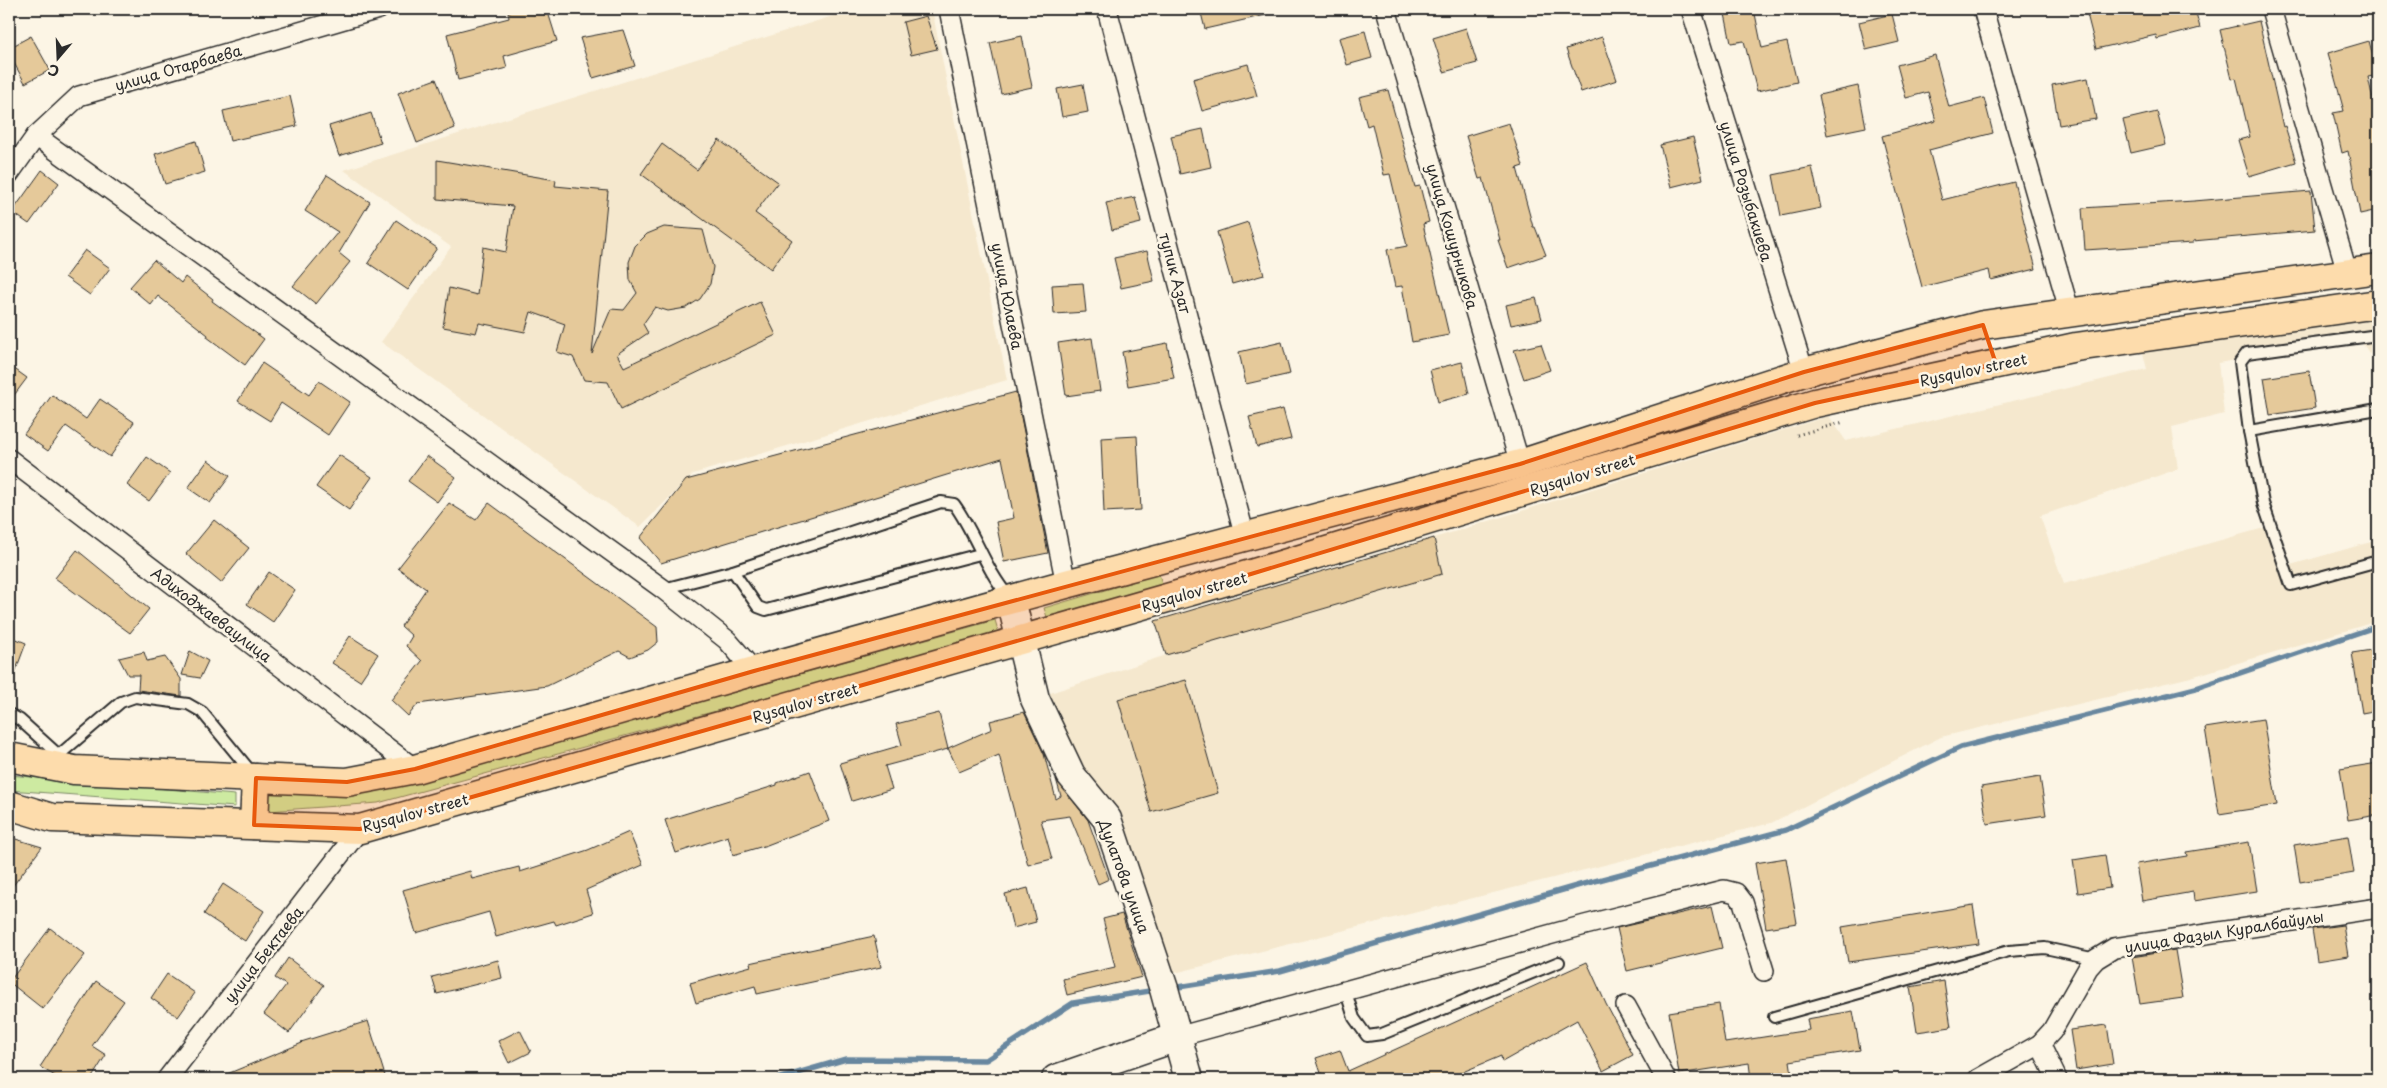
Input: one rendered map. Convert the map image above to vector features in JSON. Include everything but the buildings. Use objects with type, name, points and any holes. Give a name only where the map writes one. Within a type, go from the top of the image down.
[{"type":"main road","name":"Rysqulov street","points":[[9,758],[256,778],[347,782],[416,769],[754,671],[1066,584],[1520,464],[1804,372],[1983,325],[2348,275],[2378,269]]},
{"type":"main road","name":"Rysqulov street","points":[[9,805],[52,818],[360,829],[1251,574],[1816,403],[2076,347],[2378,304]]},
{"type":"main road","points":[[1983,325],[1996,364]]},
{"type":"main road","points":[[254,825],[256,778]]},
{"type":"street","name":"улица Отарбаева","points":[[9,174],[36,136],[79,96],[379,9]]},
{"type":"street","name":"улица Юлаева","points":[[949,9],[1066,584]]},
{"type":"street","name":"тупик Азат","points":[[1107,9],[1245,537]]},
{"type":"street","name":"улица Кошурникова","points":[[1386,9],[1520,464]]},
{"type":"street","name":"улица Розыбакиева","points":[[1691,9],[1804,372]]},
{"type":"street","points":[[1983,9],[2070,313]]},
{"type":"street","points":[[2271,9],[2348,275]]},
{"type":"street","points":[[36,136],[663,589],[726,640],[754,671]]},
{"type":"street","name":"Адиходжаеваулица","points":[[9,459],[416,769]]},
{"type":"street","name":"Дулатова улица","points":[[1011,600],[1035,699],[1071,775],[1108,819],[1164,989],[1189,1079]]},
{"type":"street","name":"улица Бектаева","points":[[167,1079],[360,829]]},
{"type":"street","points":[[1056,1079],[1177,1037],[1585,925],[1724,890],[1736,893],[1743,902],[1764,971]]},
{"type":"street","name":"улица Фазыл Куралбайулы","points":[[1978,1079],[2040,1044],[2052,1031],[2088,968],[2096,959],[2114,948],[2378,908]]},
{"type":"street","points":[[1626,1006],[1666,1079]]},
{"type":"street","points":[[2040,1044],[2057,1079]]},
{"type":"lane","points":[[2378,335],[2247,353],[2240,362],[2249,431],[2263,503],[2292,585],[2378,561]]},
{"type":"lane","points":[[2249,431],[2378,409]]},
{"type":"lane","points":[[663,589],[733,571],[941,502],[954,504],[960,512],[980,554],[1011,600]]},
{"type":"lane","points":[[733,571],[758,607],[766,610],[980,554]]},
{"type":"lane","points":[[9,714],[20,720],[66,762],[121,702],[135,697],[188,704],[202,712],[256,778]]},
{"type":"lane","points":[[1774,1017],[2009,951],[2045,948],[2096,959]]},
{"type":"lane","points":[[1346,992],[1354,1018],[1367,1036],[1382,1034],[1560,962]]},
{"type":"path","points":[[1788,437],[1853,420]]},
{"type":"highlighted area","points":[[1983,325],[1996,364],[1815,403],[1251,574],[360,829],[254,825],[256,778],[347,782],[415,769],[754,671],[1520,464],[1804,372]]},
{"type":"shaded area","points":[[855,9],[932,9],[1007,380],[693,474],[640,527],[381,342],[451,247],[344,170]]},
{"type":"shaded area","points":[[2378,309],[2378,365],[2359,339],[2218,363],[2224,414],[2172,427],[2178,469],[2040,516],[2064,584],[2264,528],[2280,568],[2378,540],[2378,621],[2191,677],[1941,737],[1771,823],[1167,975],[1108,808],[1058,753],[1041,696],[1240,631],[1434,538],[1829,416],[1846,441],[2147,369],[2142,349]]},
{"type":"green space","points":[[1159,574],[1163,587],[1048,620],[1044,608]]},
{"type":"green space","points":[[995,620],[999,634],[378,803],[268,811],[270,793],[374,792]]},
{"type":"green space","points":[[9,775],[235,795],[235,807],[9,790]]},
{"type":"waterway","points":[[1172,988],[1280,971],[1580,885],[1786,830],[1961,747],[2196,688],[2378,626]]},
{"type":"waterway","points":[[777,1079],[846,1059],[986,1060],[1073,1003],[1156,990]]}]
